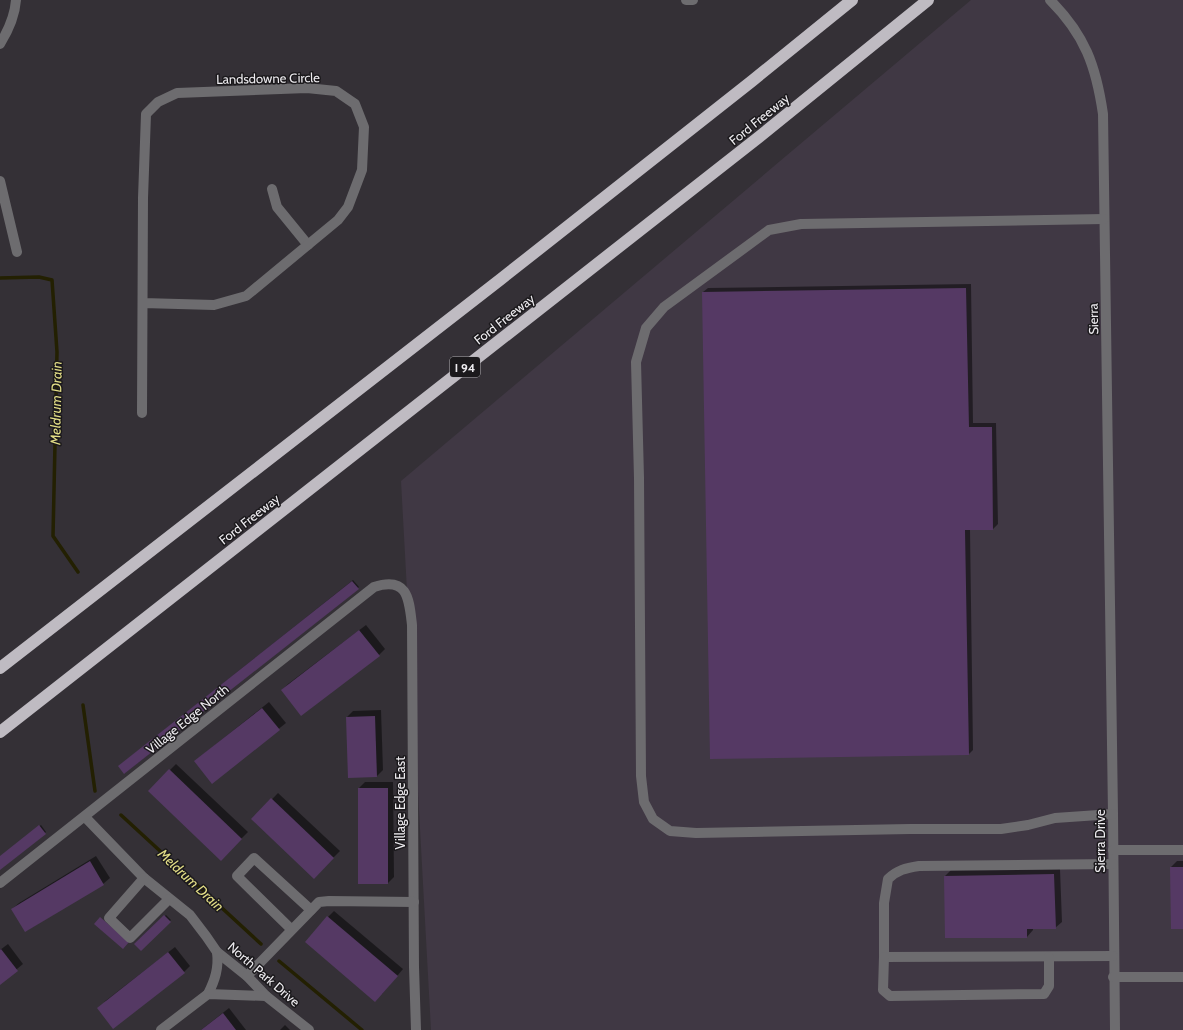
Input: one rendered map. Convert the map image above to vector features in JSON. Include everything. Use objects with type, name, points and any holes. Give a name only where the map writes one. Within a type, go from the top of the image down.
[{"type":"highway","points":[[0,668],[495,284],[746,86],[852,0]]},
{"type":"highway","name":"Ford Freeway","points":[[0,732],[753,142],[928,0]]},
{"type":"street","points":[[0,44],[6,35],[16,0]]},
{"type":"street","points":[[686,0],[693,0]]},
{"type":"street","name":"Sierra","points":[[1050,0],[1062,13],[1084,44],[1097,80],[1103,114],[1110,652]]},
{"type":"street","name":"Landsdowne Circle","points":[[142,413],[143,198],[146,114],[158,102],[177,93],[307,88],[336,91],[355,104],[364,127],[362,170],[348,207],[338,220],[246,296],[214,305],[143,303]]},
{"type":"street","points":[[0,181],[17,252]]},
{"type":"street","points":[[272,189],[277,207],[308,245]]},
{"type":"street","points":[[1104,219],[801,224],[769,230],[664,307],[646,328],[636,362],[639,478],[641,776],[644,802],[653,819],[670,831],[690,833],[1001,829],[1028,825],[1055,818],[1113,814]]},
{"type":"street","name":"Village Edge North","points":[[0,883],[374,587],[384,584],[392,584]]},
{"type":"street","name":"Village Edge East","points":[[392,584],[406,592],[410,606],[416,1030]]},
{"type":"street","name":"Sierra Drive","points":[[1110,652],[1113,814],[1114,1030]]},
{"type":"street","name":"North Park Drive","points":[[85,817],[144,878],[190,916],[218,952],[247,976],[266,996],[309,1030]]},
{"type":"street","points":[[1113,850],[1183,850]]},
{"type":"street","points":[[292,929],[237,876],[254,858],[310,910]]},
{"type":"street","points":[[1049,957],[1049,986],[1044,994],[890,996],[884,990],[884,904],[888,879],[901,870],[919,866],[1113,864]]},
{"type":"street","points":[[144,878],[109,918],[130,938],[169,898]]},
{"type":"street","points":[[247,976],[319,902],[329,900],[414,902]]},
{"type":"street","points":[[161,1030],[208,994],[215,978],[218,952]]},
{"type":"street","points":[[884,957],[1113,956]]},
{"type":"street","points":[[1113,977],[1183,977]]},
{"type":"street","points":[[208,994],[266,996]]},
{"type":"shaded area","points":[[971,0],[1183,0],[1183,1030],[431,1030],[401,481]]},
{"type":"building","points":[[966,288],[969,427],[992,427],[993,530],[965,530],[969,755],[710,759],[702,292]]},
{"type":"building","points":[[352,581],[359,589],[124,774],[118,766]]},
{"type":"building","points":[[359,630],[380,656],[301,716],[281,690]]},
{"type":"building","points":[[262,708],[280,730],[212,784],[194,761]]},
{"type":"building","points":[[375,716],[377,777],[348,778],[346,717]]},
{"type":"building","points":[[169,769],[242,839],[221,861],[148,791]]},
{"type":"building","points":[[358,788],[388,788],[388,884],[358,884]]},
{"type":"building","points":[[271,798],[334,858],[314,879],[251,819]]},
{"type":"building","points":[[39,825],[46,834],[0,870],[0,856]]},
{"type":"building","points":[[90,861],[104,885],[25,932],[11,909]]},
{"type":"building","points":[[1170,867],[1183,867],[1183,929],[1171,929]]},
{"type":"building","points":[[1054,874],[1056,929],[1027,929],[1027,938],[945,938],[944,876]]},
{"type":"building","points":[[164,915],[171,922],[141,951],[134,944]]},
{"type":"building","points":[[327,916],[398,976],[375,1002],[305,942]]},
{"type":"building","points":[[100,917],[129,942],[123,949],[94,924]]},
{"type":"building","points":[[1,949],[18,971],[0,985],[0,950]]},
{"type":"building","points":[[168,952],[185,973],[113,1029],[97,1008]]},
{"type":"building","points":[[223,1013],[236,1030],[201,1030]]},
{"type":"waterway","name":"Meldrum Drain","points":[[0,278],[39,277],[52,280],[57,352],[53,536],[78,572]]},
{"type":"waterway","name":"Meldrum Drain","points":[[83,705],[95,791]]},
{"type":"waterway","name":"Meldrum Drain","points":[[121,815],[261,944]]},
{"type":"waterway","name":"Meldrum Drain","points":[[279,961],[362,1030]]}]
